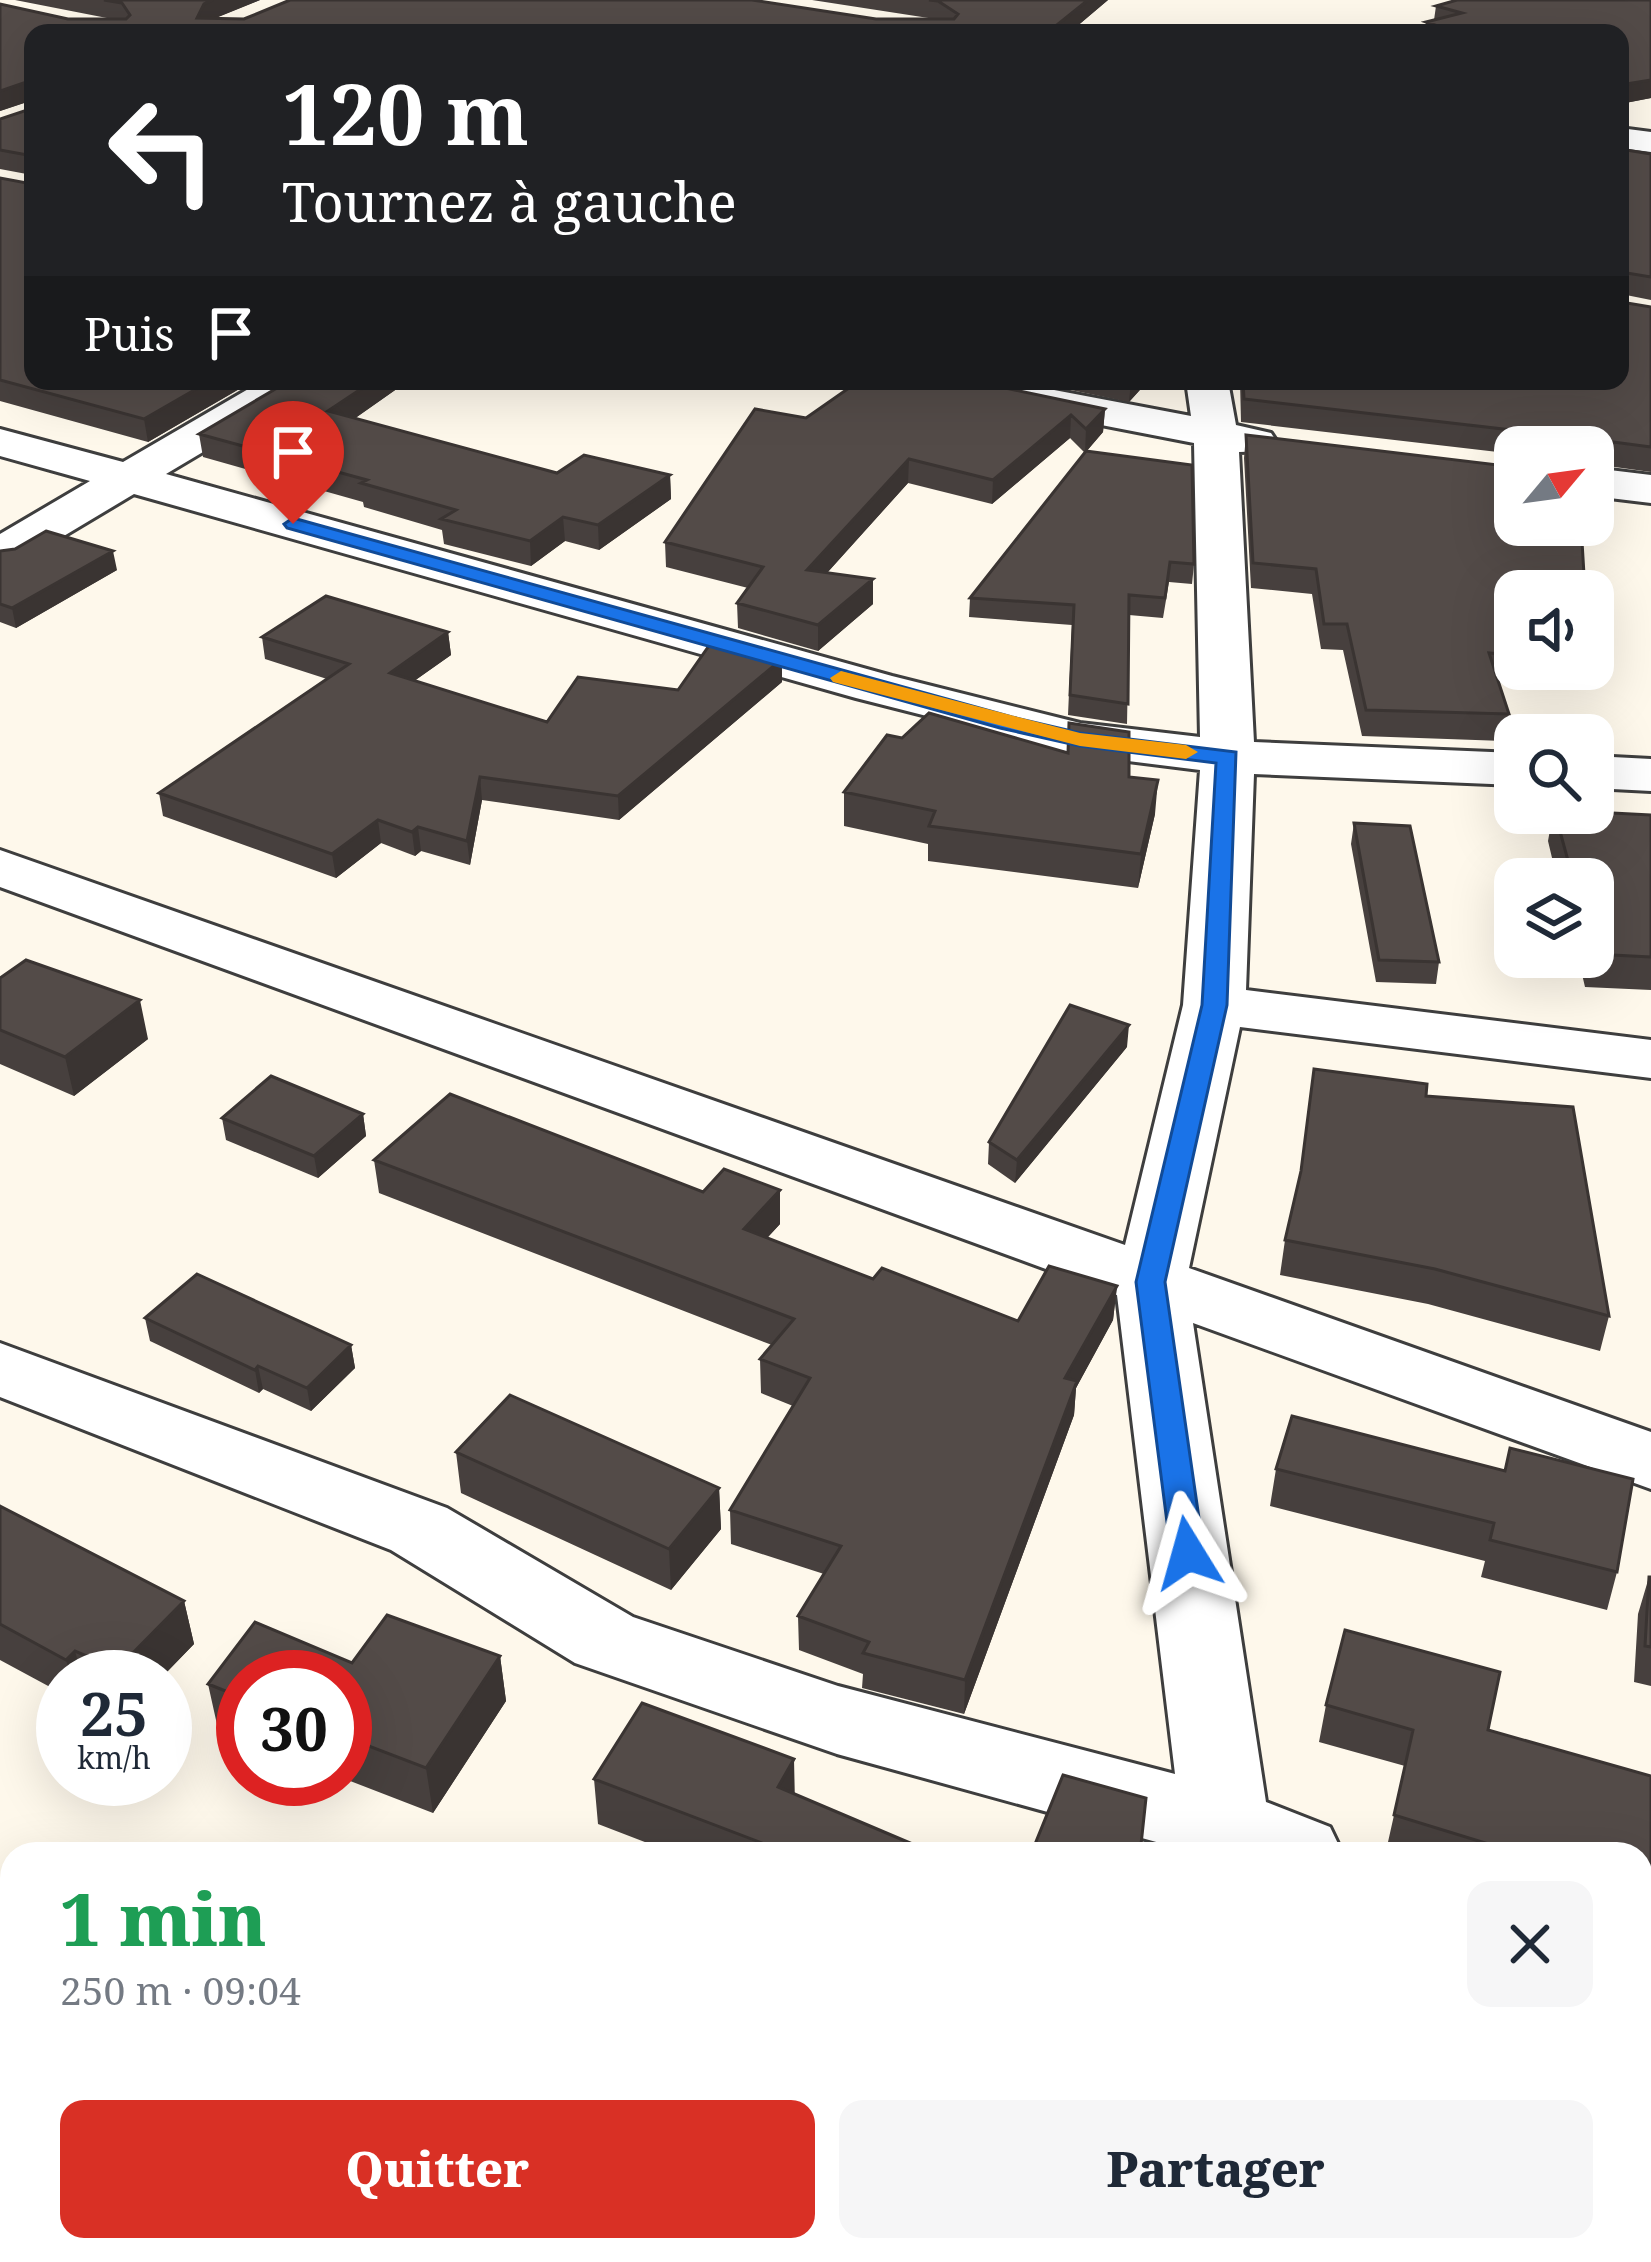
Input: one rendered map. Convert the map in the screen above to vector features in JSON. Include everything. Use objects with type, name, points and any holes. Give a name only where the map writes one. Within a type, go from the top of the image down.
[{"type":"street","points":[[0,554],[277,390]]},
{"type":"street","points":[[1028,390],[1212,409],[1285,446]]},
{"type":"street","points":[[0,1369],[419,1529],[604,1640],[837,1720],[1223,1839],[1151,1282],[1214,1005],[1228,757],[1212,409]]},
{"type":"street","points":[[0,442],[1008,723],[1080,739],[1228,757],[1494,768]]},
{"type":"street","points":[[1614,485],[1651,489]]},
{"type":"street","points":[[1614,773],[1651,775]]},
{"type":"street","points":[[0,867],[1651,1461]]},
{"type":"street","points":[[1214,1005],[1651,1059]]},
{"type":"building","points":[[104,0],[213,0],[204,4],[197,18],[244,19],[290,0],[752,0],[876,19],[954,19],[958,14],[929,0],[1088,0],[1058,24],[24,24],[24,83],[0,91],[0,4],[68,19],[126,19],[130,15],[122,3]]},
{"type":"building","points":[[1457,0],[1651,0],[1651,80],[1629,84],[1629,24],[1426,22],[1462,13],[1436,6]]},
{"type":"building","points":[[24,111],[24,154],[0,150],[0,119]]},
{"type":"building","points":[[1629,150],[1651,154],[1651,277],[1629,273]]},
{"type":"building","points":[[0,178],[24,182],[24,386],[0,380]]},
{"type":"building","points":[[1629,303],[1651,307],[1651,447],[1614,442],[1614,426],[1494,428],[1244,399],[1244,390],[1629,390]]},
{"type":"building","points":[[37,390],[194,390],[144,419]]},
{"type":"building","points":[[274,390],[360,390],[328,411],[557,473],[584,455],[670,475],[598,525],[563,517],[530,541],[441,519],[456,510],[361,483],[367,480],[199,434]]},
{"type":"building","points":[[846,390],[1015,390],[1105,409],[1086,429],[1071,415],[993,480],[909,459],[807,570],[873,579],[818,625],[737,603],[763,567],[665,542],[755,409],[806,418]]},
{"type":"building","points":[[1246,435],[1494,465],[1494,546],[1582,546],[1584,570],[1494,570],[1494,653],[1489,653],[1494,690],[1501,690],[1509,714],[1366,710],[1347,624],[1324,624],[1316,569],[1253,563]]},
{"type":"building","points":[[1086,451],[1192,465],[1194,564],[1170,562],[1165,598],[1129,595],[1128,704],[1070,695],[1074,605],[970,598]]},
{"type":"building","points":[[46,531],[113,551],[12,608],[0,604],[0,551],[15,549]]},
{"type":"building","points":[[326,596],[448,632],[390,673],[547,722],[578,677],[678,690],[713,640],[782,659],[618,796],[480,777],[467,841],[418,827],[412,832],[378,820],[332,854],[159,793],[349,664],[262,637]]},
{"type":"building","points":[[929,713],[1068,753],[1069,723],[1129,732],[1129,777],[1158,780],[1141,854],[929,826],[935,811],[844,792],[887,735],[902,738]]},
{"type":"building","points":[[1614,813],[1651,815],[1651,957],[1614,955],[1614,858],[1567,858],[1561,834],[1614,834]]},
{"type":"building","points":[[1354,823],[1410,826],[1439,962],[1379,960]]},
{"type":"building","points":[[26,960],[140,1000],[65,1057],[0,1030],[0,978]]},
{"type":"building","points":[[1070,1005],[1129,1025],[1017,1160],[989,1142]]},
{"type":"building","points":[[1314,1069],[1427,1084],[1426,1096],[1573,1107],[1609,1316],[1435,1269],[1285,1240],[1301,1171]]},
{"type":"building","points":[[271,1076],[363,1114],[314,1156],[222,1118]]},
{"type":"building","points":[[450,1094],[703,1192],[724,1169],[780,1190],[744,1229],[873,1279],[882,1268],[1018,1321],[1049,1266],[1117,1286],[1065,1378],[1077,1381],[965,1680],[863,1653],[869,1642],[798,1616],[841,1546],[730,1510],[810,1378],[760,1359],[794,1319],[374,1160]]},
{"type":"building","points":[[197,1274],[351,1345],[307,1388],[258,1366],[255,1370],[145,1318]]},
{"type":"building","points":[[510,1395],[719,1488],[669,1549],[456,1452]]},
{"type":"building","points":[[1292,1416],[1505,1471],[1510,1448],[1633,1479],[1617,1572],[1490,1540],[1494,1523],[1276,1469]]},
{"type":"building","points":[[0,1506],[184,1601],[136,1650],[48,1650],[0,1624]]},
{"type":"building","points":[[1651,1577],[1651,1647],[1645,1646]]},
{"type":"building","points":[[387,1615],[500,1656],[426,1768],[372,1747],[372,1650],[361,1650]]},
{"type":"building","points":[[255,1622],[321,1650],[234,1650]]},
{"type":"building","points":[[1345,1630],[1500,1672],[1488,1730],[1651,1776],[1651,1842],[1482,1842],[1394,1815],[1413,1730],[1326,1705]]},
{"type":"building","points":[[642,1703],[794,1759],[778,1787],[908,1842],[759,1842],[594,1779]]},
{"type":"building","points":[[1063,1775],[1146,1798],[1141,1842],[1036,1842]]},
{"type":"slow traffic","points":[[841,678],[1080,739],[1186,752]]},
{"type":"route","points":[[293,524],[1008,723],[1080,739],[1228,757],[1214,1005],[1151,1282],[1188,1553]]}]
